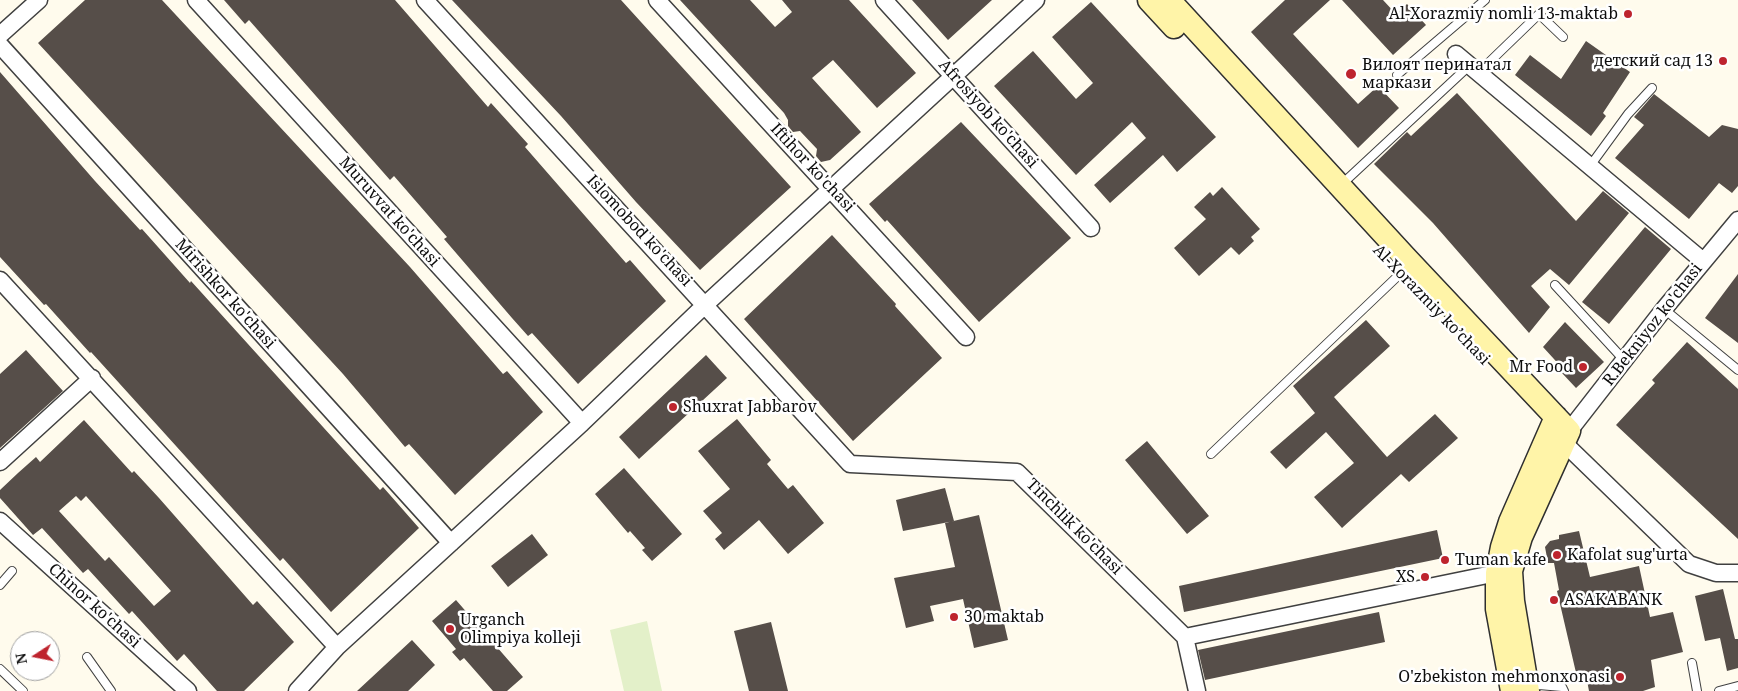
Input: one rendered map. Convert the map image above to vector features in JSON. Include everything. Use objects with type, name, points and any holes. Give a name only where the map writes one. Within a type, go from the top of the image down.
[{"type":"main road","name":"Al-Xorazmiy ko’chasi","points":[[1149,0],[1400,274],[1560,430]]},
{"type":"main road","name":"Al-Xorazmiy ko’chasi","points":[[1169,0],[1560,430]]},
{"type":"main road","points":[[1523,690],[1498,609],[1497,573],[1502,547],[1510,522],[1560,430]]},
{"type":"main road","points":[[1523,690],[1511,571],[1521,537],[1560,430]]},
{"type":"street","points":[[0,35],[39,0]]},
{"type":"street","name":"Muruvvat ko'chasi","points":[[196,0],[582,423]]},
{"type":"street","name":"Islomobod ko'chasi","points":[[426,0],[706,304],[850,464]]},
{"type":"street","name":"Iftihor ko'chasi","points":[[657,0],[966,337]]},
{"type":"street","name":"Afrosiyob ko'chasi","points":[[884,0],[1091,228]]},
{"type":"street","points":[[297,691],[337,647],[582,423],[706,304],[1036,0]]},
{"type":"street","name":"Mirishkor ko'chasi","points":[[0,45],[451,543]]},
{"type":"street","points":[[1456,54],[1703,262]]},
{"type":"street","name":"R.Bekniyoz ko'chasi","points":[[1560,430],[1624,360],[1738,220]]},
{"type":"street","points":[[0,280],[337,647]]},
{"type":"street","points":[[0,462],[92,378]]},
{"type":"street","name":"Al-Xorazmiy ko’chasi","points":[[1560,430],[1689,564],[1716,573],[1738,573]]},
{"type":"street","name":"Tinchlik ko'chasi","points":[[850,464],[1017,472],[1185,637]]},
{"type":"street","name":"Chinor ko'chasi","points":[[0,521],[188,691]]},
{"type":"street","points":[[1197,691],[1185,637],[1497,573]]},
{"type":"lane","points":[[1397,75],[1485,0]]},
{"type":"lane","points":[[1339,186],[1538,14],[1563,37]]},
{"type":"lane","points":[[1590,166],[1628,114],[1652,88]]},
{"type":"lane","points":[[1210,454],[1400,274]]},
{"type":"lane","points":[[1555,286],[1624,360]]},
{"type":"lane","points":[[1664,309],[1738,370]]},
{"type":"lane","points":[[0,585],[12,571]]},
{"type":"lane","points":[[87,657],[111,691]]},
{"type":"lane","points":[[1692,663],[1697,691]]},
{"type":"lane","points":[[0,669],[23,691]]},
{"type":"lane","points":[[1523,690],[1539,684],[1562,687],[1564,691]]},
{"type":"lane","points":[[1720,691],[1738,686]]},
{"type":"green space","points":[[647,621],[662,691],[624,691],[610,630]]},
{"type":"building","points":[[85,0],[162,0],[410,267],[503,374],[507,371],[543,412],[455,495],[409,444],[405,447],[343,374],[38,43]]},
{"type":"building","points":[[224,0],[395,0],[488,107],[491,103],[528,144],[525,147],[626,263],[630,260],[666,301],[578,384],[532,333],[528,336],[512,318],[444,239],[447,237],[394,176],[390,180],[249,20],[245,24]]},
{"type":"building","points":[[452,0],[621,0],[791,187],[700,270],[636,202],[561,116]]},
{"type":"building","points":[[680,0],[750,0],[775,27],[792,12],[782,0],[849,0],[916,73],[877,108],[833,60],[812,78],[861,132],[830,160],[821,162],[816,156],[817,149],[800,131],[793,132],[788,126],[788,120],[784,113]]},
{"type":"building","points":[[912,0],[992,0],[948,40]]},
{"type":"building","points":[[1285,0],[1330,0],[1293,34],[1358,104],[1378,86],[1399,108],[1358,148],[1251,32]]},
{"type":"building","points":[[1342,0],[1383,0],[1396,14],[1407,4],[1426,25],[1393,55]]},
{"type":"building","points":[[1091,2],[1216,137],[1177,172],[1163,155],[1110,203],[1094,185],[1146,138],[1132,122],[1076,175],[994,86],[1033,51],[1076,99],[1093,83],[1052,37]]},
{"type":"building","points":[[1586,41],[1630,72],[1603,113],[1606,116],[1591,136],[1515,75],[1530,55],[1561,79]]},
{"type":"building","points":[[0,72],[140,230],[142,229],[190,283],[191,281],[380,490],[383,487],[419,528],[331,612],[283,558],[280,561],[91,352],[0,257]]},
{"type":"building","points":[[1457,93],[1576,221],[1603,191],[1629,213],[1569,285],[1550,269],[1531,286],[1550,307],[1529,333],[1433,223],[1374,164],[1407,132],[1411,136]]},
{"type":"building","points":[[1654,94],[1709,137],[1722,125],[1738,129],[1738,186],[1732,193],[1719,183],[1689,219],[1615,158],[1644,125],[1634,117]]},
{"type":"building","points":[[961,122],[1071,238],[979,322],[887,220],[885,222],[869,204]]},
{"type":"building","points":[[1222,187],[1260,229],[1251,237],[1254,241],[1239,255],[1231,247],[1199,276],[1174,248],[1206,219],[1194,207],[1210,192],[1213,196]]},
{"type":"building","points":[[1645,227],[1671,249],[1609,324],[1582,302]]},
{"type":"building","points":[[832,235],[896,304],[895,306],[942,358],[853,441],[744,319]]},
{"type":"building","points":[[1738,274],[1738,343],[1705,318]]},
{"type":"building","points":[[1366,320],[1390,346],[1334,397],[1387,457],[1435,414],[1458,438],[1409,482],[1401,474],[1342,528],[1314,497],[1354,463],[1326,432],[1286,469],[1270,452],[1315,413],[1293,386]]},
{"type":"building","points":[[1565,322],[1604,362],[1576,388],[1561,372],[1564,370],[1543,347]]},
{"type":"building","points":[[1687,342],[1738,389],[1738,539],[1616,425],[1655,383],[1652,380]]},
{"type":"building","points":[[26,350],[63,391],[0,448],[0,374]]},
{"type":"building","name":"Shuxrat Jabbarov","points":[[706,355],[727,378],[639,459],[619,437]]},
{"type":"building","points":[[737,419],[771,460],[767,464],[788,489],[793,485],[824,523],[788,554],[759,520],[724,550],[715,539],[722,533],[703,511],[730,489],[698,451]]},
{"type":"building","points":[[84,420],[132,473],[134,471],[159,498],[253,605],[257,601],[294,642],[244,691],[217,691],[184,654],[177,661],[132,611],[129,614],[88,569],[83,573],[42,528],[33,535],[0,498],[0,490],[18,473],[36,457],[40,462]],"holes":[[[76,496],[81,501],[86,496],[171,591],[154,606],[109,557],[105,561],[59,511]]]},
{"type":"building","points":[[1147,441],[1209,516],[1187,534],[1125,460]]},
{"type":"building","points":[[624,468],[682,534],[652,561],[642,550],[645,548],[630,531],[628,533],[595,494]]},
{"type":"building","points":[[945,488],[954,521],[903,531],[896,500]]},
{"type":"building","points":[[979,515],[1008,640],[974,648],[963,599],[930,606],[934,621],[906,628],[894,578],[955,567],[945,523]]},
{"type":"building","points":[[1437,530],[1443,558],[1184,612],[1179,586]]},
{"type":"building","points":[[1579,531],[1590,577],[1639,566],[1650,617],[1673,612],[1683,652],[1651,660],[1655,687],[1643,691],[1589,691],[1586,675],[1577,677],[1557,591],[1559,590],[1554,563],[1548,563],[1545,547],[1550,541],[1559,539],[1559,535]]},
{"type":"building","points":[[532,534],[548,555],[508,587],[491,566]]},
{"type":"building","points":[[1723,589],[1735,639],[1738,639],[1738,668],[1727,671],[1720,638],[1705,641],[1695,596]]},
{"type":"building","points":[[456,600],[523,677],[507,691],[493,691],[464,658],[460,661],[452,652],[456,649],[432,621]]},
{"type":"building","points":[[1379,612],[1385,642],[1205,680],[1198,650]]},
{"type":"building","points":[[771,622],[788,691],[749,691],[734,631]]},
{"type":"building","points":[[412,640],[435,665],[408,691],[357,691]]},
{"type":"place","name":"Аl-Xоrаzmiy nоmli 13-mаktаb","points":[[1628,14]]},
{"type":"place","name":"детский сад 13","points":[[1723,61]]},
{"type":"place","name":"Вилоят перинатал маркази","points":[[1351,74]]},
{"type":"place","name":"Mr Food","points":[[1583,367]]},
{"type":"place","name":"Shuxrat Jabbarov","points":[[673,407]]},
{"type":"place","name":"Kafolat sug'urta","points":[[1557,555]]},
{"type":"place","name":"Tuman kafe","points":[[1445,560]]},
{"type":"place","name":"XS","points":[[1425,577]]},
{"type":"place","name":"ASAKABANK","points":[[1554,600]]},
{"type":"place","name":"30 maktab","points":[[954,617]]},
{"type":"place","name":"Urganch Olimpiya kolleji","points":[[450,629]]},
{"type":"place","name":"O'zbekiston mehmonxonasi","points":[[1620,677]]}]
